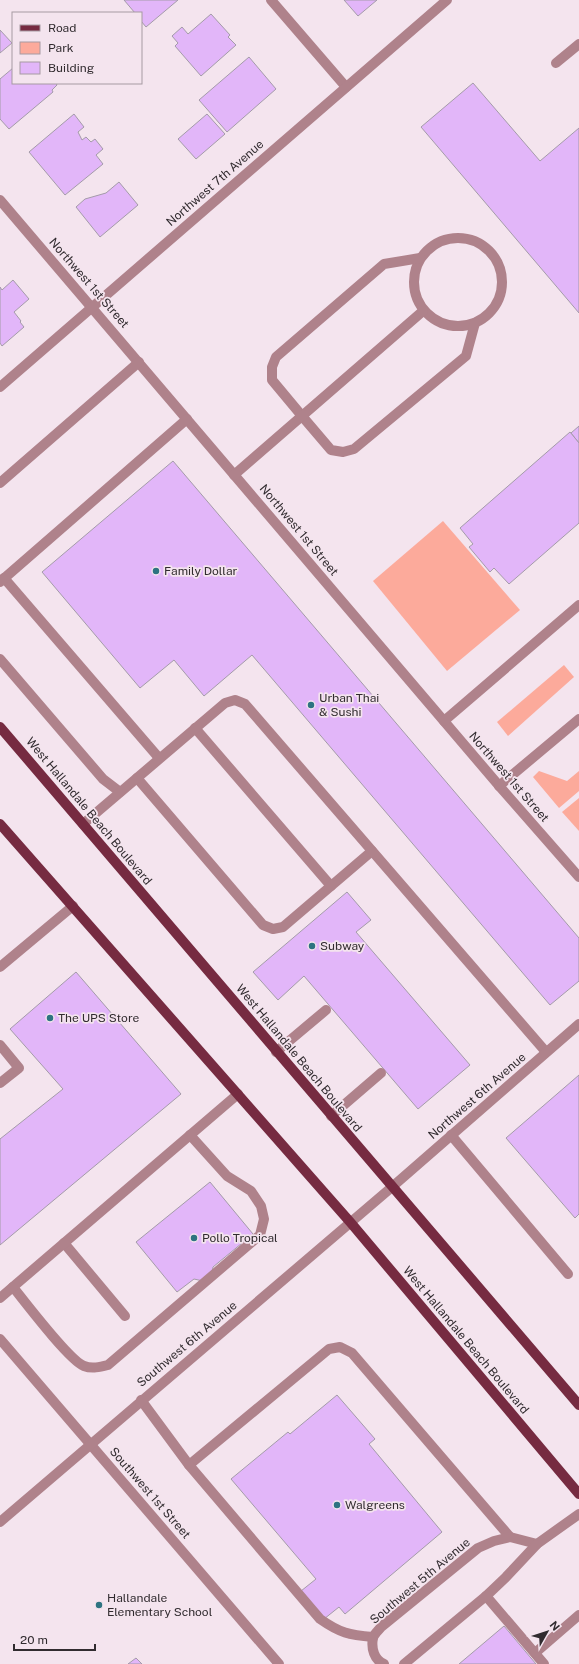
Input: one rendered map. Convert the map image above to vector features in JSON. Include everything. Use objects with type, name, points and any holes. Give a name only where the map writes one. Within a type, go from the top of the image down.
[{"type":"main road","name":"West Hallandale Beach Boulevard","points":[[0,727],[579,1405]]},
{"type":"main road","name":"West Hallandale Beach Boulevard","points":[[0,824],[351,1222],[579,1494]]},
{"type":"street","points":[[272,0],[346,87]]},
{"type":"street","name":"Northwest 7th Avenue","points":[[0,386],[447,0]]},
{"type":"street","points":[[556,63],[579,44]]},
{"type":"street","name":"Northwest 1st Street","points":[[0,200],[499,786],[579,877]]},
{"type":"street","points":[[454,237],[468,238],[481,244],[491,253],[499,265],[502,278],[501,292],[496,305],[487,316],[475,323],[461,326],[447,325],[434,320],[424,311],[416,299],[413,285],[414,271],[420,258],[428,248],[440,240],[454,237]]},
{"type":"street","points":[[420,258],[384,264],[276,358],[272,367],[272,380],[302,416],[331,450],[343,452],[354,449],[466,356],[475,323]]},
{"type":"street","points":[[234,475],[424,311]]},
{"type":"street","points":[[0,483],[139,362]]},
{"type":"street","points":[[159,758],[2,580],[188,419]]},
{"type":"street","points":[[444,720],[579,605]]},
{"type":"street","points":[[0,659],[103,779],[120,792]]},
{"type":"street","points":[[83,824],[225,703],[235,700],[245,704],[546,1052]]},
{"type":"street","points":[[499,786],[579,719]]},
{"type":"street","points":[[195,728],[331,886]]},
{"type":"street","points":[[137,778],[263,925],[273,929],[283,927],[372,851]]},
{"type":"street","points":[[0,967],[73,906]]},
{"type":"street","points":[[276,1052],[326,1010]]},
{"type":"street","name":"Northwest 6th Avenue","points":[[392,1187],[579,1024]]},
{"type":"street","points":[[0,1045],[19,1068],[0,1083]]},
{"type":"street","points":[[331,1116],[381,1073]]},
{"type":"street","points":[[0,1298],[238,1094]]},
{"type":"street","points":[[13,1287],[71,1356],[83,1366],[94,1368],[108,1365],[260,1235],[264,1219],[261,1206],[251,1192],[227,1176],[190,1135]]},
{"type":"street","points":[[451,1135],[568,1274]]},
{"type":"street","name":"Southwest 6th Avenue","points":[[0,1522],[392,1187]]},
{"type":"street","points":[[64,1243],[125,1316]]},
{"type":"street","name":"Southwest 1st Street","points":[[0,1339],[279,1664]]},
{"type":"street","points":[[189,1466],[329,1349],[340,1347],[352,1352],[510,1537],[537,1544]]},
{"type":"street","points":[[141,1400],[189,1466],[320,1619],[335,1630],[354,1636],[373,1637]]},
{"type":"street","points":[[404,1664],[486,1596],[537,1544],[579,1514]]},
{"type":"street","name":"Southwest 5th Avenue","points":[[384,1664],[381,1663],[373,1654],[373,1637],[381,1627],[478,1548],[494,1541],[510,1537]]},
{"type":"street","points":[[486,1596],[544,1664]]},
{"type":"street","points":[[535,1653],[579,1615]]},
{"type":"green space","points":[[443,521],[520,610],[447,671],[373,581]]},
{"type":"green space","points":[[564,665],[574,677],[508,736],[497,722]]},
{"type":"green space","points":[[539,771],[567,781],[579,771],[579,791],[559,808],[533,777]]},
{"type":"green space","points":[[579,798],[579,831],[562,812]]},
{"type":"building","points":[[124,0],[178,0],[146,27],[142,22],[142,12],[134,12]]},
{"type":"building","points":[[344,0],[377,0],[358,16]]},
{"type":"building","points":[[211,14],[230,35],[228,37],[236,45],[201,76],[175,46],[178,43],[172,36],[182,27],[188,34]]},
{"type":"building","points":[[0,30],[12,43],[0,53]]},
{"type":"building","points":[[249,57],[276,89],[227,132],[199,100]]},
{"type":"building","points":[[12,69],[12,84],[57,85],[52,90],[53,92],[9,129],[0,119],[0,79]]},
{"type":"building","points":[[473,83],[540,161],[579,128],[579,313],[421,127]]},
{"type":"building","points":[[74,114],[84,127],[78,132],[82,140],[86,137],[91,142],[95,139],[103,149],[96,155],[103,164],[65,195],[29,152]]},
{"type":"building","points":[[207,114],[225,134],[196,159],[178,139]]},
{"type":"building","points":[[119,182],[138,205],[100,237],[76,207],[85,199],[106,193]]},
{"type":"building","points":[[13,280],[29,299],[14,312],[24,327],[2,346],[0,343],[0,287],[2,290]]},
{"type":"building","points":[[579,426],[579,443],[571,433]]},
{"type":"building","points":[[570,432],[579,443],[579,523],[509,584],[494,568],[490,572],[469,547],[473,544],[460,528]]},
{"type":"building","points":[[173,461],[579,938],[579,981],[550,1005],[252,655],[204,696],[174,660],[140,688],[42,572]]},
{"type":"building","points":[[347,892],[371,920],[356,932],[470,1065],[418,1109],[304,976],[278,1000],[253,972]]},
{"type":"building","points":[[76,972],[181,1094],[0,1245],[0,1139],[63,1089],[10,1029]]},
{"type":"building","points":[[579,1075],[579,1214],[575,1218],[506,1138]]},
{"type":"building","name":"Pollo Tropical","points":[[210,1182],[253,1234],[213,1267],[212,1273],[203,1281],[194,1279],[177,1292],[136,1242]]},
{"type":"building","name":"Walgreens","points":[[337,1395],[375,1439],[369,1444],[442,1532],[345,1614],[339,1607],[324,1619],[301,1591],[316,1579],[231,1479],[288,1432],[290,1434]]},
{"type":"building","points":[[504,1626],[536,1664],[459,1664]]},
{"type":"building","points":[[136,1658],[142,1664],[128,1664]]},
{"type":"place","name":"Family Dollar","points":[[156,571]]},
{"type":"place","name":"Urban Thai & Sushi","points":[[311,705]]},
{"type":"place","name":"Subway","points":[[312,946]]},
{"type":"place","name":"The UPS Store","points":[[50,1018]]},
{"type":"place","name":"Pollo Tropical","points":[[194,1238]]},
{"type":"place","name":"Walgreens","points":[[337,1505]]},
{"type":"place","name":"Hallandale Elementary School","points":[[99,1605]]}]
